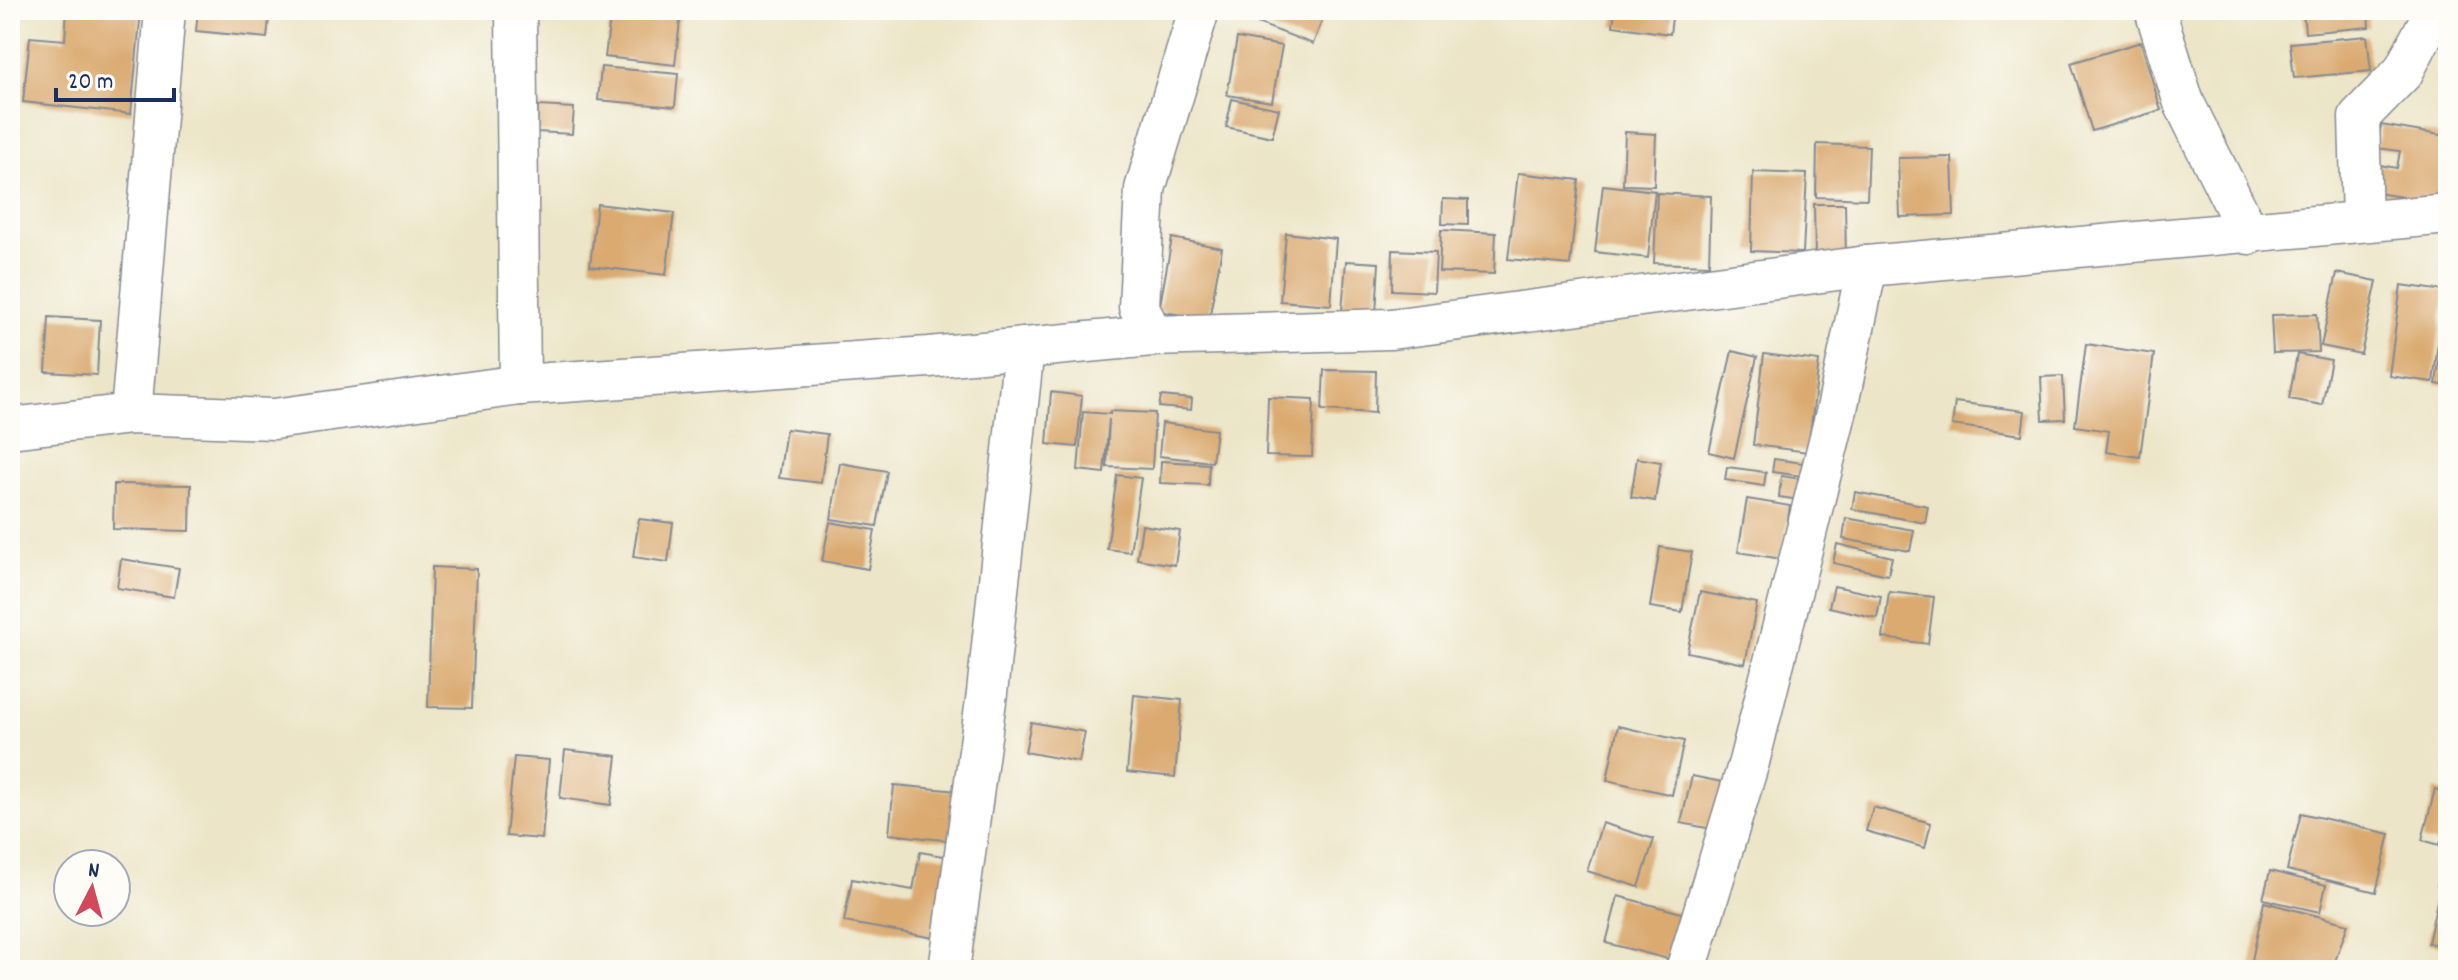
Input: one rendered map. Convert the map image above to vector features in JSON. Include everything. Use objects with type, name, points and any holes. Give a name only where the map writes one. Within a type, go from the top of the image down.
[{"type":"street","points":[[131,414],[165,10]]},
{"type":"street","points":[[516,10],[520,385]]},
{"type":"street","points":[[1152,336],[1139,307],[1145,189],[1199,10]]},
{"type":"street","points":[[2155,10],[2184,103],[2249,234]]},
{"type":"street","points":[[2362,221],[2359,117],[2403,72],[2435,10]]},
{"type":"street","points":[[10,428],[131,414],[274,419],[520,385],[1152,336],[1391,329],[1867,266],[2448,214]]},
{"type":"street","points":[[1686,970],[1749,762],[1837,409],[1867,266]]},
{"type":"street","points":[[949,970],[987,693],[1024,348]]},
{"type":"building","points":[[67,10],[141,10],[131,114],[23,102],[30,37],[65,40]]},
{"type":"building","points":[[198,10],[270,10],[267,38],[196,31]]},
{"type":"building","points":[[611,10],[681,12],[675,65],[605,57]]},
{"type":"building","points":[[1253,10],[1326,10],[1313,44],[1249,20]]},
{"type":"building","points":[[1615,10],[1673,10],[1670,34],[1613,26]]},
{"type":"building","points":[[2303,10],[2368,10],[2369,27],[2305,33]]},
{"type":"building","points":[[2367,36],[2371,71],[2294,78],[2290,43]]},
{"type":"building","points":[[1237,38],[1282,46],[1272,102],[1227,95]]},
{"type":"building","points":[[2141,42],[2161,110],[2092,131],[2071,63]]},
{"type":"building","points":[[601,67],[678,74],[675,107],[598,100]]},
{"type":"building","points":[[1232,99],[1279,109],[1272,137],[1226,127]]},
{"type":"building","points":[[538,106],[574,108],[572,134],[537,132]]},
{"type":"building","points":[[2381,125],[2446,136],[2436,202],[2370,192],[2374,164],[2397,168],[2400,151],[2377,148]]},
{"type":"building","points":[[1625,132],[1656,134],[1654,186],[1623,185]]},
{"type":"building","points":[[1817,144],[1869,146],[1867,199],[1816,197]]},
{"type":"building","points":[[1952,157],[1954,215],[1900,217],[1898,158]]},
{"type":"building","points":[[1753,172],[1807,174],[1803,253],[1751,251]]},
{"type":"building","points":[[1518,173],[1579,180],[1570,265],[1508,259]]},
{"type":"building","points":[[1603,185],[1655,191],[1648,258],[1595,252]]},
{"type":"building","points":[[1657,193],[1711,196],[1709,265],[1654,263]]},
{"type":"building","points":[[1443,199],[1468,200],[1468,225],[1442,224]]},
{"type":"building","points":[[597,204],[674,213],[666,275],[590,266]]},
{"type":"building","points":[[1814,204],[1845,204],[1846,258],[1815,258]]},
{"type":"building","points":[[1441,230],[1496,233],[1494,274],[1439,272]]},
{"type":"building","points":[[1286,233],[1336,239],[1331,305],[1280,301]]},
{"type":"building","points":[[1172,238],[1222,248],[1209,320],[1159,311]]},
{"type":"building","points":[[1393,250],[1436,252],[1434,292],[1392,290]]},
{"type":"building","points":[[1346,261],[1379,263],[1376,314],[1342,311]]},
{"type":"building","points":[[2337,273],[2377,281],[2361,354],[2321,346]]},
{"type":"building","points":[[2401,285],[2445,291],[2433,382],[2389,376]]},
{"type":"building","points":[[2317,314],[2319,352],[2273,353],[2271,315]]},
{"type":"building","points":[[49,317],[100,320],[97,375],[46,372]]},
{"type":"building","points":[[2442,338],[2448,338],[2448,386],[2436,384]]},
{"type":"building","points":[[2086,344],[2154,354],[2140,457],[2106,452],[2109,431],[2075,426]]},
{"type":"building","points":[[1732,351],[1757,357],[1734,458],[1709,452]]},
{"type":"building","points":[[1764,354],[1819,361],[1808,452],[1753,445]]},
{"type":"building","points":[[2297,354],[2331,360],[2322,405],[2289,399]]},
{"type":"building","points":[[1324,370],[1376,371],[1375,413],[1322,410]]},
{"type":"building","points":[[2063,376],[2065,419],[2043,420],[2041,377]]},
{"type":"building","points":[[1051,392],[1082,396],[1077,447],[1047,444]]},
{"type":"building","points":[[1161,396],[1192,399],[1191,410],[1159,407]]},
{"type":"building","points":[[1268,397],[1314,399],[1312,457],[1266,456]]},
{"type":"building","points":[[1955,402],[2025,411],[2022,435],[1952,425]]},
{"type":"building","points":[[1110,411],[1155,413],[1152,469],[1107,467],[1109,419],[1104,473],[1078,470],[1083,412],[1110,414]]},
{"type":"building","points":[[1162,423],[1216,430],[1212,462],[1159,456]]},
{"type":"building","points":[[786,429],[827,434],[821,483],[779,478]]},
{"type":"building","points":[[1637,458],[1661,462],[1655,501],[1631,497]]},
{"type":"building","points":[[1774,459],[1818,465],[1817,478],[1772,472]]},
{"type":"building","points":[[1161,461],[1209,464],[1208,485],[1160,483]]},
{"type":"building","points":[[840,463],[887,471],[877,526],[831,519]]},
{"type":"building","points":[[1727,467],[1766,472],[1764,486],[1725,480]]},
{"type":"building","points":[[1117,475],[1141,478],[1130,552],[1107,549]]},
{"type":"building","points":[[1781,476],[1816,481],[1813,502],[1779,497]]},
{"type":"building","points":[[114,484],[191,485],[190,531],[113,529]]},
{"type":"building","points":[[1855,492],[1928,506],[1925,523],[1852,509]]},
{"type":"building","points":[[1747,499],[1790,506],[1782,559],[1738,552]]},
{"type":"building","points":[[1846,518],[1914,530],[1910,551],[1843,539]]},
{"type":"building","points":[[639,519],[673,523],[668,562],[633,557]]},
{"type":"building","points":[[830,522],[875,530],[868,569],[822,561]]},
{"type":"building","points":[[1142,525],[1180,531],[1175,565],[1137,559]]},
{"type":"building","points":[[1837,544],[1892,557],[1888,575],[1833,563]]},
{"type":"building","points":[[1660,547],[1692,552],[1682,612],[1650,607]]},
{"type":"building","points":[[121,559],[179,568],[174,597],[117,588]]},
{"type":"building","points":[[432,567],[477,569],[472,708],[428,707]]},
{"type":"building","points":[[1834,586],[1881,596],[1877,618],[1829,607]]},
{"type":"building","points":[[1700,592],[1757,603],[1745,664],[1687,652]]},
{"type":"building","points":[[1889,592],[1934,597],[1928,644],[1883,638]]},
{"type":"building","points":[[1134,695],[1182,700],[1175,777],[1127,772]]},
{"type":"building","points":[[1031,722],[1085,732],[1079,762],[1025,752]]},
{"type":"building","points":[[1618,726],[1684,741],[1672,795],[1607,780]]},
{"type":"building","points":[[565,750],[617,756],[611,805],[560,798]]},
{"type":"building","points":[[514,757],[549,760],[542,839],[506,836]]},
{"type":"building","points":[[1692,776],[1727,783],[1717,830],[1681,823]]},
{"type":"building","points":[[894,785],[958,791],[952,841],[889,834]]},
{"type":"building","points":[[2435,789],[2448,793],[2448,815],[2440,845],[2422,840]]},
{"type":"building","points":[[1873,807],[1931,823],[1925,848],[1866,831]]},
{"type":"building","points":[[2301,813],[2390,834],[2376,892],[2287,870]]},
{"type":"building","points":[[1602,823],[1654,839],[1639,887],[1587,871]]},
{"type":"building","points":[[2448,846],[2448,888],[2437,886]]},
{"type":"building","points":[[920,852],[955,858],[940,939],[844,922],[852,879],[913,890]]},
{"type":"building","points":[[2270,871],[2326,885],[2320,912],[2263,899]]},
{"type":"building","points":[[2439,892],[2448,894],[2448,947],[2428,943]]},
{"type":"building","points":[[1618,896],[1685,914],[1672,960],[1606,943]]},
{"type":"building","points":[[2264,902],[2348,924],[2332,970],[2250,970]]}]
